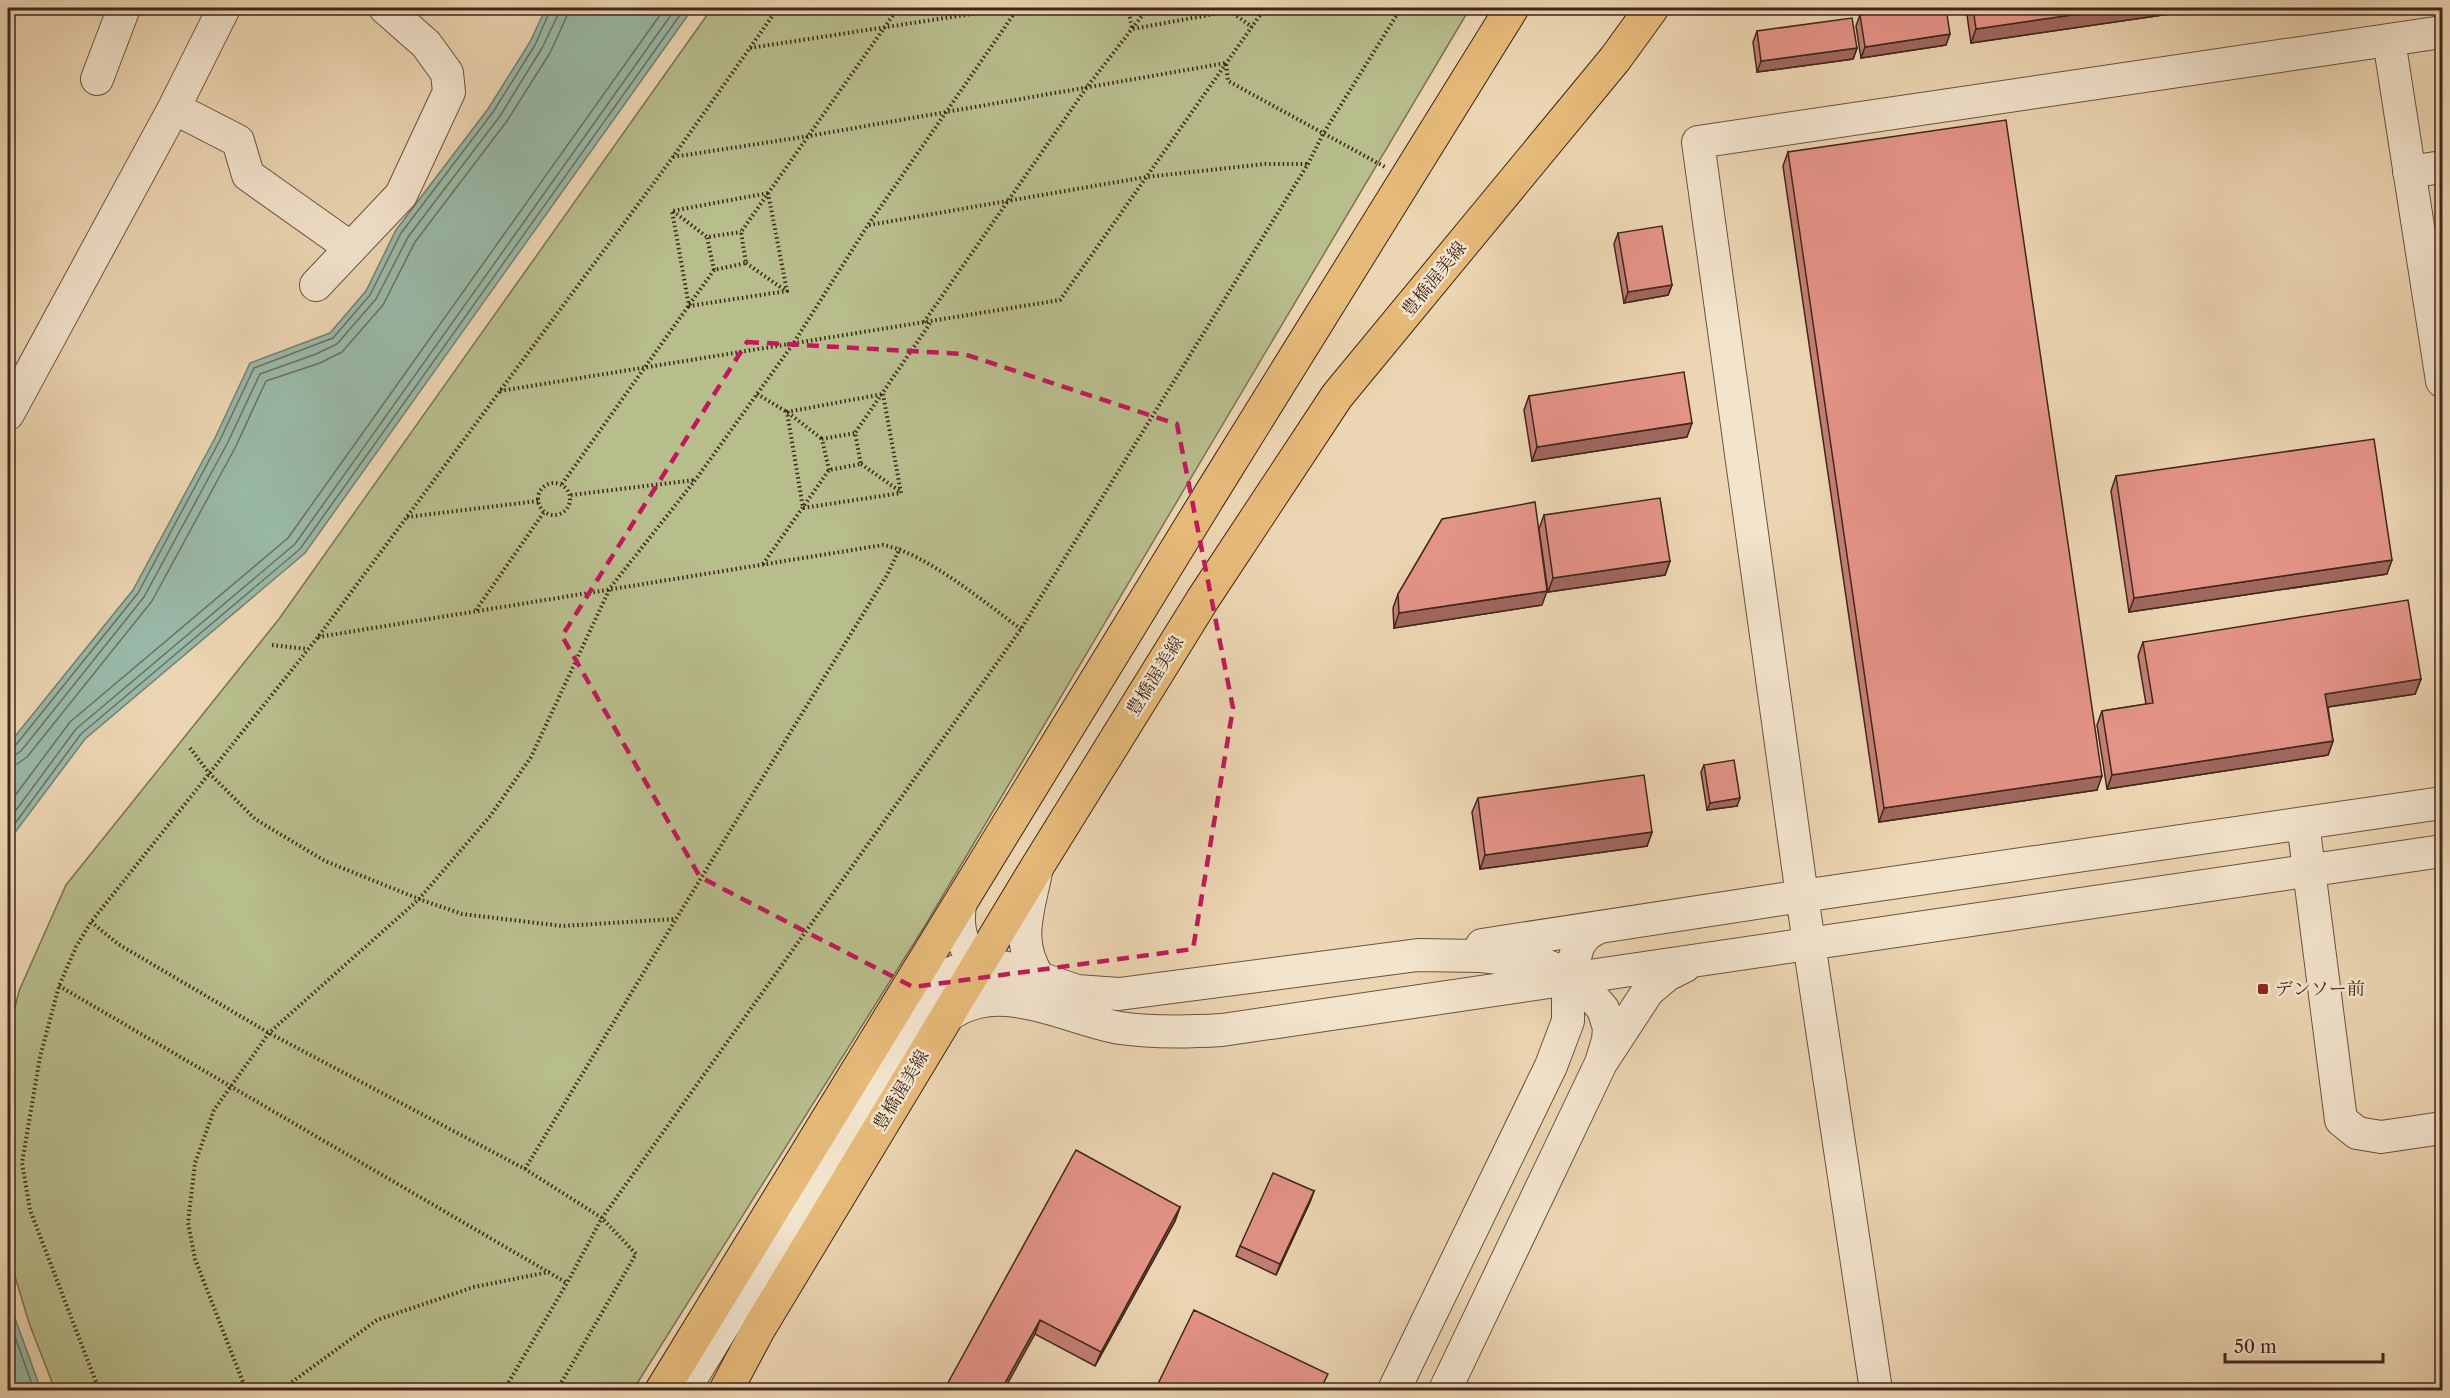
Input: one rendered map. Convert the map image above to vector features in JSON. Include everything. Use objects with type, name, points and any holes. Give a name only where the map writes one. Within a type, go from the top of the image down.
[{"type":"main road","points":[[662,1390],[1208,498],[1512,8]]},
{"type":"main road","name":"豊橋渥美線","points":[[726,1390],[758,1330],[1037,867],[1203,599],[1337,396],[1616,59],[1652,8]]},
{"type":"street","points":[[97,79],[124,8]]},
{"type":"street","points":[[8,414],[174,108],[224,8]]},
{"type":"street","points":[[316,285],[401,195],[448,92],[447,73],[426,44],[385,8]]},
{"type":"street","points":[[1876,1390],[1802,896],[1698,142],[2442,32]]},
{"type":"street","points":[[2389,40],[2442,381]]},
{"type":"street","points":[[174,108],[238,141],[248,175],[351,248]]},
{"type":"street","points":[[2409,171],[2442,166]]},
{"type":"street","points":[[684,1390],[927,993],[943,976],[978,963],[1007,967],[1077,991],[1119,994],[1418,955],[2442,802]]},
{"type":"street","points":[[2303,823],[2341,1120],[2357,1133],[2381,1137],[2442,1128]]},
{"type":"street","points":[[943,1020],[961,1007],[987,1000],[1008,999],[1069,1014],[1094,1023],[1123,1028],[1187,1032],[1222,1030],[2442,851]]},
{"type":"street","points":[[1037,867],[1024,938],[1027,958],[1039,978]]},
{"type":"street","points":[[960,905],[958,920],[960,934],[968,951],[978,963],[1020,990],[1069,1014]]},
{"type":"street","points":[[1394,1390],[1551,1066],[1568,1021],[1568,979],[1579,944],[1587,934],[1599,927]]},
{"type":"street","points":[[1418,955],[1481,956],[1537,962],[1555,969],[1586,989],[1602,1009],[1609,1028],[1602,1064]]},
{"type":"street","points":[[1444,1390],[1602,1064],[1648,990],[1666,975],[1695,961]]},
{"type":"street","points":[[1510,988],[1536,995],[1549,1007],[1554,1018],[1555,1034],[1551,1066]]},
{"type":"path","points":[[99,1390],[30,1210],[22,1163],[40,1057],[59,986],[76,947],[91,922],[318,637],[673,157],[778,8]]},
{"type":"path","points":[[787,291],[746,263],[741,232],[898,8]]},
{"type":"path","points":[[749,49],[1010,8]]},
{"type":"path","points":[[246,1390],[195,1259],[188,1223],[195,1163],[214,1110],[269,1033],[418,899],[490,815],[531,757],[610,588],[696,479],[793,344],[868,225],[1018,8]]},
{"type":"path","points":[[1128,8],[1132,29]]},
{"type":"path","points":[[924,322],[1087,87],[1148,8]]},
{"type":"path","points":[[1226,8],[1231,9],[1252,27]]},
{"type":"path","points":[[500,392],[1060,300],[1265,8]]},
{"type":"path","points":[[504,1390],[602,1218],[1022,629],[1308,164],[1323,134],[1401,8]]},
{"type":"path","points":[[1132,29],[1231,9]]},
{"type":"path","points":[[673,157],[808,136],[1226,63]]},
{"type":"path","points":[[1226,63],[1228,81],[1407,179]]},
{"type":"path","points":[[868,225],[1146,177],[1265,164],[1308,164]]},
{"type":"path","points":[[672,211],[768,193]]},
{"type":"path","points":[[768,193],[787,291]]},
{"type":"path","points":[[672,211],[707,237],[714,270]]},
{"type":"path","points":[[672,211],[689,306]]},
{"type":"path","points":[[707,237],[741,232]]},
{"type":"path","points":[[562,483],[714,270],[746,263]]},
{"type":"path","points":[[689,306],[787,291]]},
{"type":"path","points":[[822,439],[855,433],[931,321]]},
{"type":"path","points":[[757,394],[787,412],[822,439],[830,471]]},
{"type":"path","points":[[787,412],[883,394]]},
{"type":"path","points":[[883,394],[901,493]]},
{"type":"path","points":[[787,412],[803,507]]},
{"type":"path","points":[[855,433],[861,464],[901,493]]},
{"type":"path","points":[[763,565],[830,471],[861,464]]},
{"type":"path","points":[[571,495],[696,479]]},
{"type":"path","points":[[551,482],[562,483],[571,495],[569,508],[558,515],[544,512],[538,501],[541,489],[551,482]]},
{"type":"path","points":[[803,507],[901,493]]},
{"type":"path","points":[[406,517],[538,501]]},
{"type":"path","points":[[476,611],[544,512]]},
{"type":"path","points":[[318,637],[884,545],[900,548],[927,563],[1022,629]]},
{"type":"path","points":[[525,1169],[675,919],[887,575],[900,548]]},
{"type":"path","points":[[272,645],[308,650]]},
{"type":"path","points":[[190,748],[209,773],[255,819],[325,861],[418,899],[462,914],[562,926],[675,919]]},
{"type":"path","points":[[91,922],[118,944],[269,1033],[525,1169],[602,1218],[636,1254],[557,1390]]},
{"type":"path","points":[[59,986],[567,1282]]},
{"type":"path","points":[[281,1390],[377,1320],[474,1287],[549,1272]]},
{"type":"highlighted area","points":[[747,342],[964,354],[1177,424],[1233,708],[1193,949],[913,987],[700,877],[562,636]]},
{"type":"green space","points":[[712,8],[1470,8],[926,924],[633,1390],[55,1390],[29,1323],[8,1253],[8,1036],[19,991],[66,885],[279,619]]},
{"type":"water","points":[[546,8],[693,8],[305,553],[85,739],[10,839],[8,860],[8,745],[133,590],[215,438],[250,363],[330,333],[366,291],[396,230],[488,109],[530,42]]},
{"type":"water","points":[[8,1299],[41,1390],[8,1390]]},
{"type":"building","points":[[1911,8],[1946,8],[1950,34],[1865,47],[1860,15]]},
{"type":"building","points":[[1973,8],[2120,8],[1976,29]]},
{"type":"building","points":[[1852,18],[1857,48],[1761,61],[1757,31]]},
{"type":"building","points":[[2006,120],[2102,776],[1884,808],[1788,152]]},
{"type":"building","points":[[1662,226],[1672,285],[1628,292],[1618,233]]},
{"type":"building","points":[[1684,372],[1692,423],[1537,447],[1529,396]]},
{"type":"building","points":[[2374,439],[2392,560],[2134,598],[2116,476]]},
{"type":"building","points":[[1660,498],[1670,561],[1553,578],[1544,515]]},
{"type":"building","points":[[1535,502],[1547,591],[1399,613],[1398,594],[1442,519]]},
{"type":"building","points":[[2408,600],[2421,679],[2325,694],[2333,741],[2112,775],[2102,711],[2153,703],[2143,642]]},
{"type":"building","points":[[1734,760],[1740,798],[1710,803],[1704,765]]},
{"type":"building","points":[[1644,775],[1652,832],[1485,855],[1478,798]]},
{"type":"building","points":[[1076,1150],[1180,1207],[1101,1352],[1040,1320],[1001,1390],[944,1390]]},
{"type":"building","points":[[1273,1173],[1314,1191],[1280,1264],[1240,1246]]},
{"type":"building","points":[[1194,1310],[1328,1374],[1320,1390],[1155,1390]]},
{"type":"place","name":"デンソー前","points":[[2263,989]]}]
